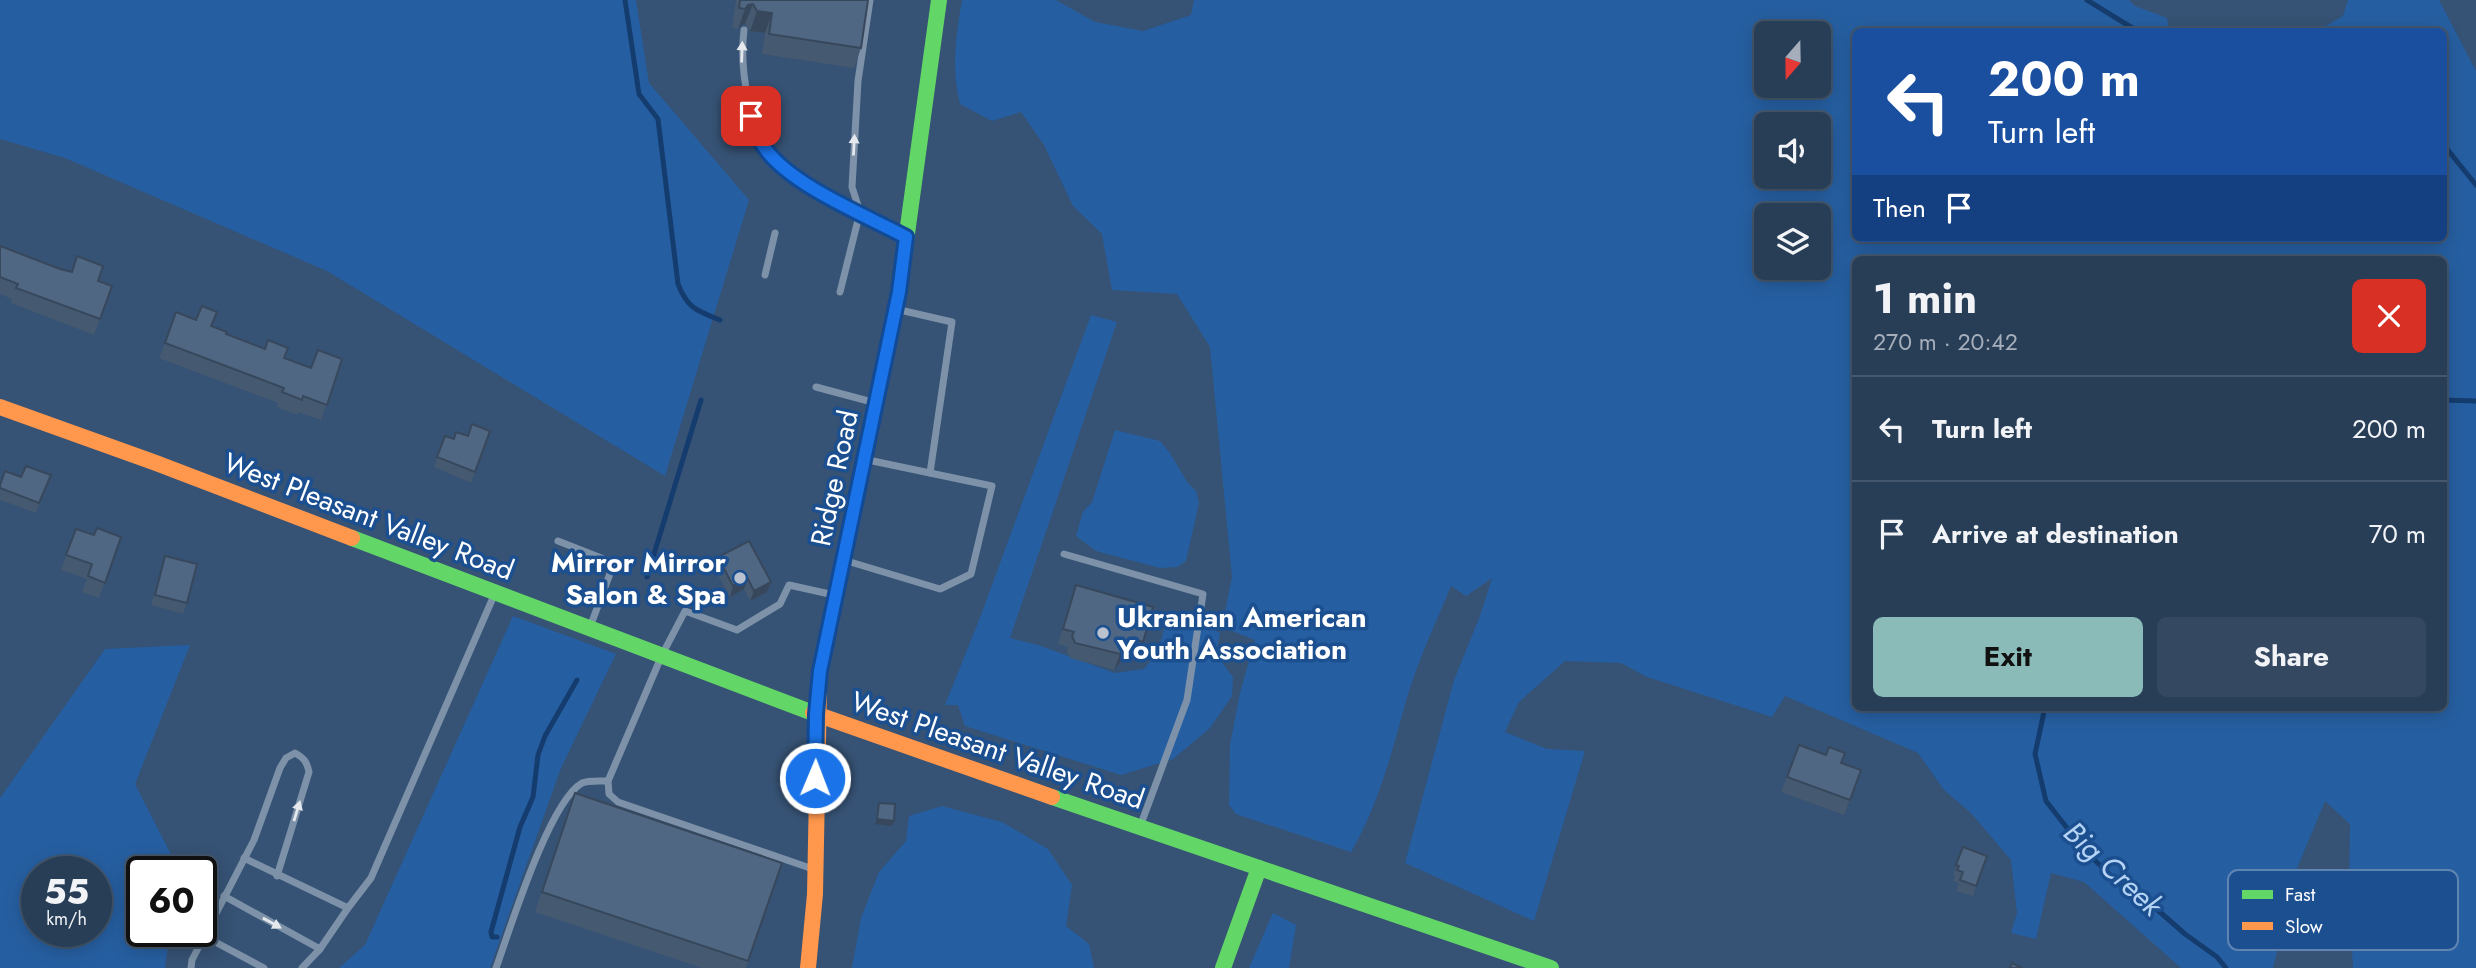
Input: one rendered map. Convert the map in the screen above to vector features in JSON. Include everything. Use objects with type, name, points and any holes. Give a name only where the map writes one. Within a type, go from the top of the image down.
[{"type":"main road","name":"Ridge Road","points":[[808,968],[813,931],[816,714],[820,671],[895,309],[939,0]]},
{"type":"main road","name":"West Pleasant Valley Road","points":[[0,407],[169,468],[816,714],[1551,968]]},
{"type":"main road","points":[[1223,968],[1259,868]]},
{"type":"lane","points":[[840,292],[860,212],[852,187],[858,80],[870,0]]},
{"type":"lane","points":[[744,30],[741,51],[743,73],[753,124],[766,150],[795,177],[906,237]]},
{"type":"lane","points":[[765,275],[775,233]]},
{"type":"lane","points":[[895,309],[952,322],[930,473]]},
{"type":"lane","points":[[816,387],[876,403]]},
{"type":"lane","points":[[843,560],[940,589],[971,574],[992,486],[864,460]]},
{"type":"lane","points":[[558,541],[614,563],[590,628]]},
{"type":"lane","points":[[1064,554],[1203,594],[1187,699],[1140,828]]},
{"type":"lane","points":[[814,869],[618,802],[609,794],[608,780],[662,655],[685,611],[737,630],[779,604],[789,585],[836,595]]},
{"type":"lane","points":[[302,968],[320,949],[371,878],[495,592]]},
{"type":"lane","points":[[217,910],[254,840],[280,768],[286,758],[295,754],[307,763],[309,772],[277,876]]},
{"type":"lane","points":[[496,968],[538,851],[569,794],[583,782],[608,780]]},
{"type":"lane","points":[[244,858],[348,908]]},
{"type":"lane","points":[[224,896],[320,949]]},
{"type":"lane","points":[[217,943],[264,968]]},
{"type":"lane","points":[[191,968],[198,947]]},
{"type":"shaded area","points":[[0,0],[636,0],[649,83],[749,200],[665,476],[327,271],[65,158],[0,139]]},
{"type":"shaded area","points":[[962,0],[1056,0],[1095,22],[1143,31],[1191,15],[1194,0],[2129,0],[2135,6],[2167,18],[2169,28],[1852,28],[1852,242],[2447,242],[2447,28],[2322,28],[2343,16],[2348,0],[2439,0],[2476,71],[2476,968],[2353,968],[2352,950],[2458,950],[2458,870],[2349,870],[2350,824],[2325,801],[2297,870],[2228,870],[2228,950],[2277,950],[2273,968],[2181,968],[2084,882],[2051,873],[2036,939],[2011,933],[2017,913],[2011,860],[1971,813],[1944,790],[1918,753],[1785,696],[1772,717],[1647,677],[1621,663],[1565,661],[1519,702],[1505,732],[1547,749],[1585,751],[1534,921],[1405,863],[1454,680],[1492,578],[1466,596],[1451,586],[1416,672],[1377,797],[1351,852],[1236,814],[1229,805],[1230,745],[1240,693],[1255,640],[1222,627],[1232,577],[1210,347],[1177,294],[1112,290],[1102,234],[1073,206],[1044,145],[1021,112],[992,121],[960,104],[955,65]]},
{"type":"shaded area","points":[[1091,315],[1117,322],[1010,638],[1038,645],[1115,673],[1144,669],[1157,653],[1169,613],[1188,615],[1220,633],[1216,654],[1233,677],[1232,696],[1210,728],[1173,759],[1121,775],[965,726],[958,705],[945,705],[981,615]]},
{"type":"shaded area","points":[[1115,430],[1160,441],[1196,491],[1199,503],[1186,561],[1177,567],[1160,568],[1096,551],[1076,536],[1083,512],[1092,502]]},
{"type":"shaded area","points":[[513,616],[616,654],[561,768],[490,968],[339,968],[365,945]]},
{"type":"shaded area","points":[[190,645],[135,784],[172,856],[126,856],[126,947],[168,947],[165,968],[0,968],[0,798],[105,649]]},
{"type":"shaded area","points":[[942,806],[1002,822],[1048,849],[1072,885],[1066,926],[1089,944],[1094,968],[852,968],[861,918],[879,872],[906,841],[909,816]]},
{"type":"shaded area","points":[[1273,913],[1296,925],[1289,968],[1249,968]]},
{"type":"building","points":[[740,0],[868,0],[861,48],[769,34],[772,13],[757,11],[753,4],[745,9],[739,8]]},
{"type":"building","points":[[0,246],[72,272],[77,256],[103,266],[98,281],[112,286],[100,319],[16,288],[18,284],[0,277]]},
{"type":"building","points":[[202,306],[217,312],[211,326],[265,349],[268,340],[288,348],[284,358],[311,368],[318,350],[342,359],[327,405],[303,396],[302,400],[282,392],[284,388],[165,343],[176,312],[196,320]]},
{"type":"building","points":[[472,424],[490,431],[475,472],[437,457],[445,436],[454,439],[456,432],[468,436]]},
{"type":"building","points":[[26,466],[51,475],[39,503],[0,488],[5,471],[21,477]]},
{"type":"building","points":[[97,528],[121,537],[105,583],[88,576],[92,564],[66,555],[76,529],[94,535]]},
{"type":"building","points":[[749,541],[771,582],[754,591],[748,579],[733,586],[718,557]]},
{"type":"building","points":[[165,556],[197,564],[187,603],[155,595]]},
{"type":"building","name":"Ukranian American Youth Association","points":[[1076,585],[1153,607],[1143,642],[1133,639],[1120,654],[1075,643],[1072,636],[1074,632],[1063,629]]},
{"type":"building","points":[[1799,745],[1826,755],[1829,747],[1845,753],[1841,763],[1861,770],[1850,800],[1787,777]]},
{"type":"building","points":[[575,793],[782,863],[748,961],[542,892]]},
{"type":"building","points":[[879,803],[895,804],[894,821],[877,819]]},
{"type":"building","points":[[1963,847],[1987,856],[1976,886],[1960,880],[1963,872],[1957,870],[1959,866],[1956,865]]},
{"type":"waterway","points":[[625,0],[639,94],[658,119],[678,284],[689,304],[720,320]]},
{"type":"waterway","name":"Big Creek","points":[[2087,0],[2132,28]]},
{"type":"waterway","name":"Big Creek","points":[[2447,149],[2476,185]]},
{"type":"waterway","points":[[647,577],[701,400]]},
{"type":"waterway","name":"Big Creek","points":[[2447,400],[2476,401]]},
{"type":"waterway","points":[[497,937],[492,937],[491,932],[520,827],[533,797],[538,755],[545,736],[577,680]]},
{"type":"waterway","name":"Big Creek","points":[[2044,711],[2035,754],[2046,801],[2085,851],[2122,886],[2144,898],[2185,934],[2217,957],[2226,968]]},
{"type":"traffic: fast","points":[[819,687],[820,671],[899,292],[939,0]]},
{"type":"traffic: fast","points":[[352,538],[813,713]]},
{"type":"traffic: fast","points":[[1052,797],[1551,968]]},
{"type":"traffic: fast","points":[[1223,968],[1259,868]]},
{"type":"traffic: slow","points":[[0,407],[352,538]]},
{"type":"traffic: slow","points":[[808,968],[815,894],[819,687]]},
{"type":"traffic: slow","points":[[813,713],[1052,797]]},
{"type":"place","name":"Mirror Mirror Salon & Spa","points":[[740,578]]},
{"type":"place","name":"Ukranian American Youth Association","points":[[1103,633]]},
{"type":"route","points":[[751,116],[766,150],[787,171],[809,186],[906,237],[899,292],[820,671],[815,778]]}]
